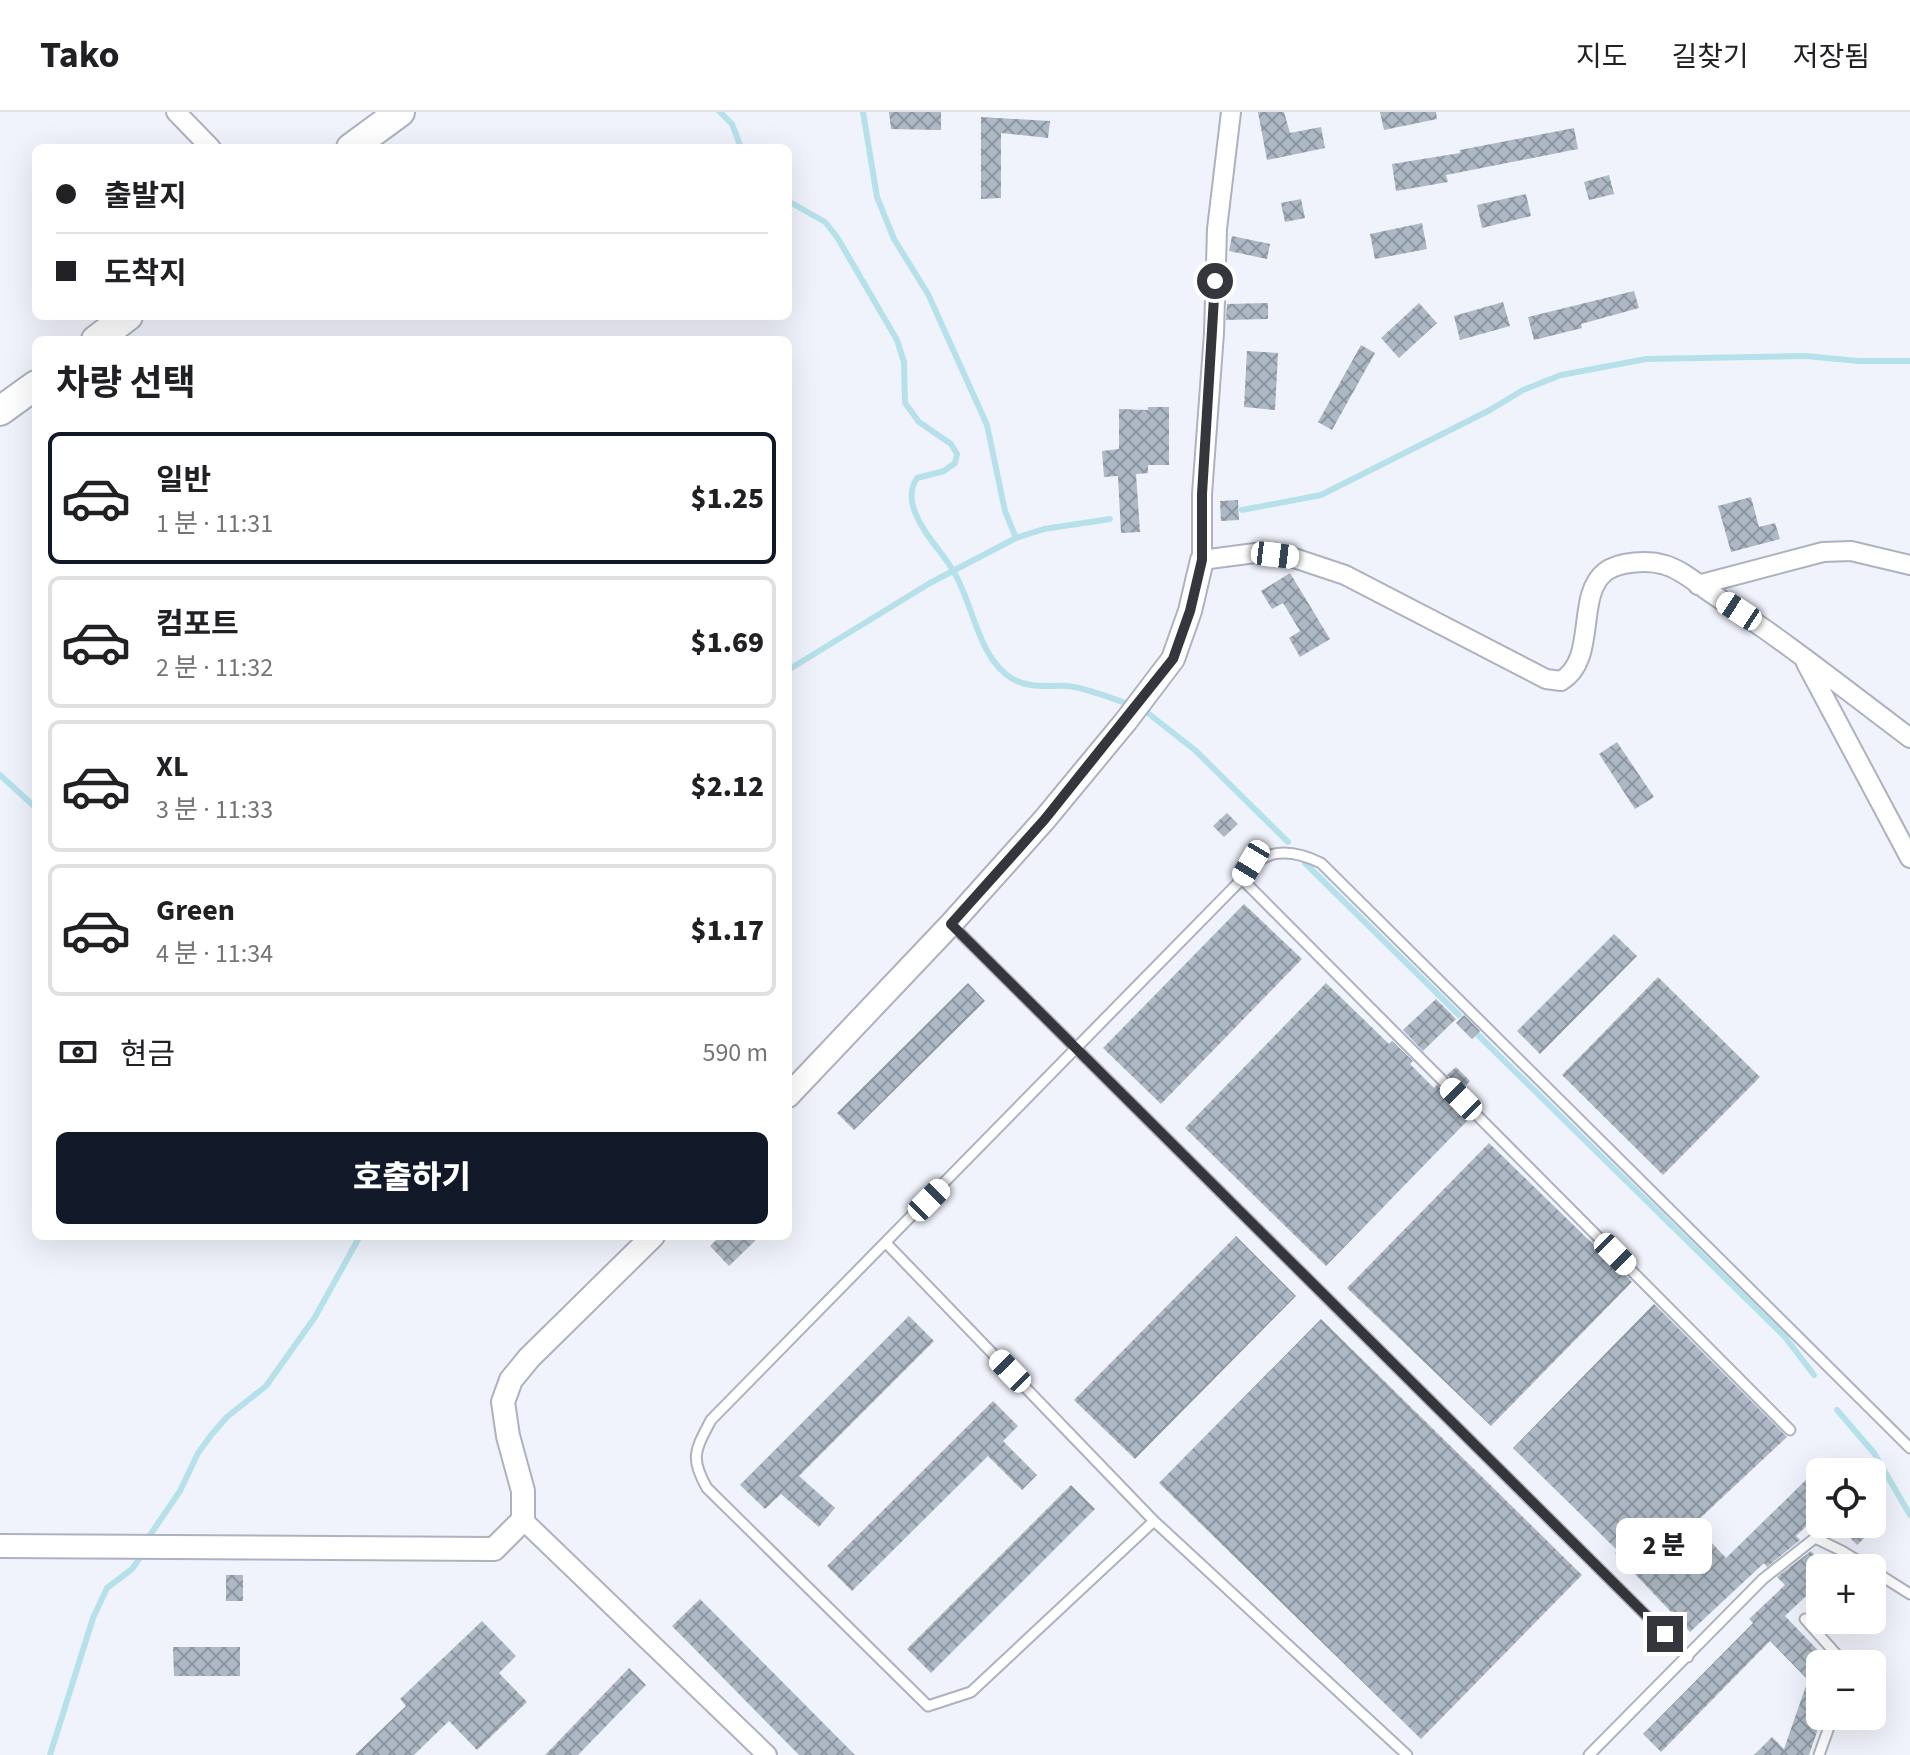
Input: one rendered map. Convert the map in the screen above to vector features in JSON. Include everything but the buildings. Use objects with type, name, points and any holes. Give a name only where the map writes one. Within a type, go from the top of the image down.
[{"type":"main road","points":[[356,144],[400,112]]},
{"type":"main road","points":[[101,336],[123,320]]},
{"type":"main road","points":[[0,411],[32,388]]},
{"type":"street","points":[[176,112],[207,144]]},
{"type":"street","points":[[792,1092],[951,924],[1045,819],[1173,659],[1190,611],[1202,560],[1202,494],[1214,333],[1217,229],[1231,112]]},
{"type":"street","points":[[1698,585],[1823,552],[1851,551],[1910,565]]},
{"type":"street","points":[[1202,560],[1255,553],[1294,558],[1345,575],[1546,679],[1561,681],[1571,675],[1578,662],[1594,587],[1605,572],[1617,566],[1647,562],[1667,566],[1759,624],[1910,738]]},
{"type":"street","points":[[1803,657],[1910,858]]},
{"type":"street","points":[[0,1546],[494,1549],[523,1520],[523,1491],[508,1436],[503,1402],[511,1380],[529,1358],[649,1240]]},
{"type":"street","points":[[523,1520],[767,1755]]},
{"type":"lane","points":[[1154,1521],[971,1692],[928,1706],[707,1488],[698,1473],[695,1451],[711,1420],[1078,1049],[1242,879],[1251,863],[1270,855],[1299,852],[1321,863],[1910,1448]]},
{"type":"lane","points":[[1242,879],[1790,1430]]},
{"type":"lane","points":[[951,924],[1688,1657]]},
{"type":"lane","points":[[886,1243],[1154,1521],[1407,1755]]},
{"type":"lane","points":[[1589,1755],[1763,1579],[1815,1538],[1847,1554]]},
{"type":"lane","points":[[1886,1579],[1910,1594]]},
{"type":"lane","points":[[1805,1619],[1833,1650]]},
{"type":"lane","points":[[1819,1755],[1828,1730]]},
{"type":"waterway","points":[[720,112],[732,124],[740,144]]},
{"type":"waterway","points":[[863,112],[877,197],[894,239],[928,294],[987,425],[1005,511],[1016,538]]},
{"type":"waterway","points":[[792,203],[825,222],[837,237],[897,340],[904,362],[905,403],[919,422],[951,444],[957,454],[955,463],[944,471],[917,478],[912,490],[912,503],[923,529],[962,587],[978,632],[992,659],[1019,682],[1074,687],[1126,703]]},
{"type":"waterway","points":[[1242,510],[1321,495],[1490,410],[1523,390],[1561,375],[1646,359],[1806,356],[1858,361],[1910,361]]},
{"type":"waterway","points":[[792,668],[930,583],[1016,538],[1044,529],[1110,519]]},
{"type":"waterway","points":[[1144,710],[1196,751],[1288,842]]},
{"type":"waterway","points":[[0,775],[32,804]]},
{"type":"waterway","points":[[1305,863],[1459,1015]]},
{"type":"waterway","points":[[1478,1035],[1785,1337],[1814,1375]]},
{"type":"waterway","points":[[148,1538],[180,1491],[198,1453],[212,1434],[227,1417],[266,1386],[315,1317],[358,1240]]},
{"type":"waterway","points":[[1837,1410],[1874,1453],[1910,1515]]},
{"type":"waterway","points":[[50,1755],[93,1618],[107,1588],[132,1569],[139,1559]]},
{"type":"route","points":[[1215,281],[1202,494],[1202,560],[1190,611],[1173,659],[1045,819],[951,924],[1665,1634]]}]
